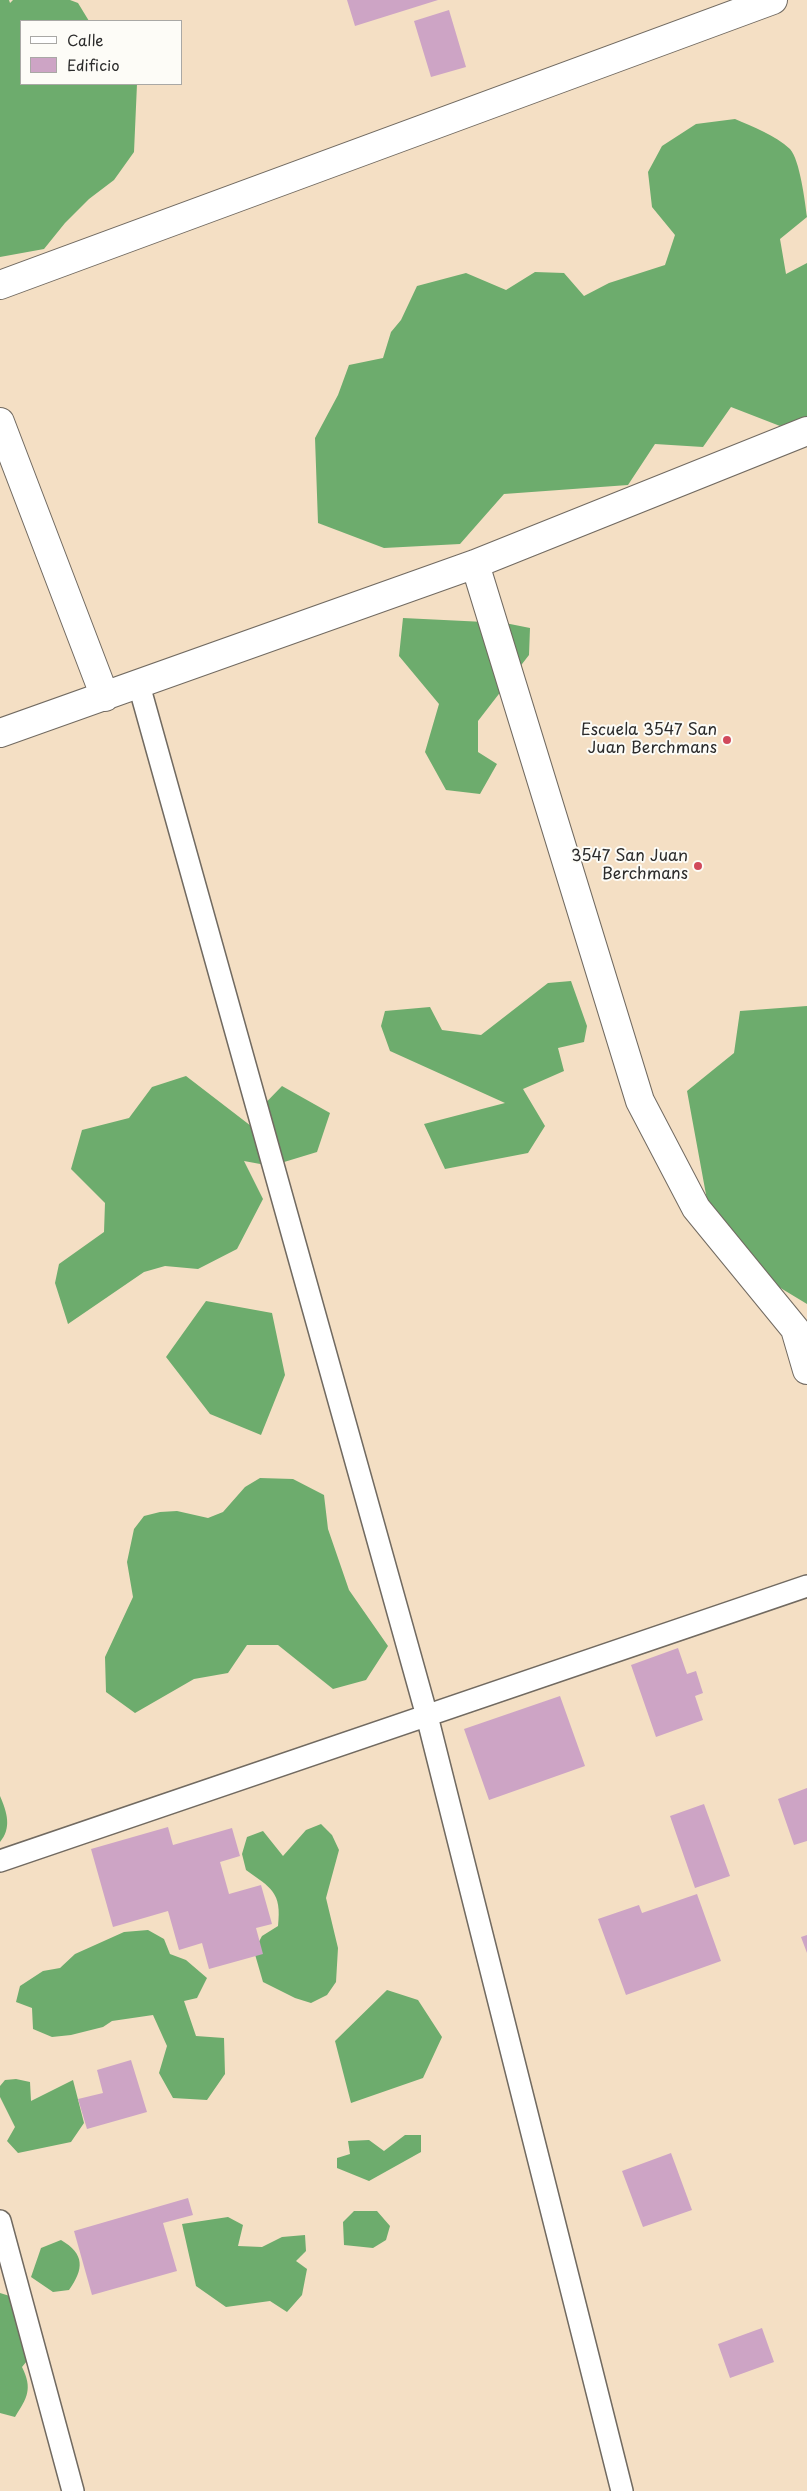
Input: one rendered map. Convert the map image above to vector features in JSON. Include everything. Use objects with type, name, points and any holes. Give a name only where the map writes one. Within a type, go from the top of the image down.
[{"type":"street","points":[[0,285],[773,0]]},
{"type":"street","points":[[0,422],[105,697]]},
{"type":"street","points":[[0,733],[475,564],[807,431]]},
{"type":"street","points":[[475,564],[640,1101],[696,1208],[795,1329],[807,1370]]},
{"type":"lane","points":[[139,684],[427,1716],[622,2491]]},
{"type":"lane","points":[[0,1861],[807,1586]]},
{"type":"lane","points":[[0,2221],[73,2491]]},
{"type":"green space","points":[[0,0],[9,0],[10,3],[13,0],[70,0],[78,3],[88,20],[20,20],[20,85],[137,85],[134,152],[114,180],[89,199],[65,223],[44,249],[0,257]]},
{"type":"green space","points":[[735,119],[764,132],[784,144],[794,154],[797,162],[807,217],[780,239],[786,274],[807,263],[807,417],[780,426],[731,407],[703,447],[655,444],[628,485],[504,494],[460,544],[384,548],[318,523],[315,438],[338,395],[349,365],[383,358],[391,332],[401,320],[417,286],[466,273],[506,290],[535,272],[564,273],[584,296],[609,283],[665,265],[675,235],[652,207],[648,172],[662,146],[696,124]]},
{"type":"green space","points":[[403,618],[505,623],[530,628],[529,655],[478,721],[478,752],[497,764],[480,794],[446,790],[425,752],[439,704],[399,656]]},
{"type":"green space","points":[[571,981],[587,1026],[584,1042],[558,1048],[564,1071],[523,1089],[545,1126],[528,1153],[445,1169],[424,1124],[505,1103],[390,1051],[381,1026],[385,1011],[430,1007],[442,1030],[481,1035],[548,983]]},
{"type":"green space","points":[[807,1006],[807,1304],[716,1249],[687,1091],[734,1053],[740,1011]]},
{"type":"green space","points":[[186,1076],[251,1126],[251,1118],[282,1086],[330,1113],[317,1152],[271,1166],[244,1161],[263,1199],[237,1249],[198,1269],[165,1266],[144,1272],[68,1324],[55,1283],[59,1264],[104,1232],[105,1203],[71,1169],[82,1130],[129,1118],[152,1087]]},
{"type":"green space","points":[[206,1301],[272,1313],[285,1375],[261,1435],[210,1414],[166,1357]]},
{"type":"green space","points":[[260,1478],[293,1479],[324,1495],[328,1529],[349,1590],[388,1646],[366,1680],[333,1689],[278,1645],[247,1645],[228,1673],[194,1679],[135,1713],[106,1692],[105,1657],[133,1597],[127,1562],[134,1529],[144,1516],[160,1512],[177,1511],[208,1518],[223,1512],[245,1487]]},
{"type":"green space","points":[[0,1796],[5,1808],[7,1826],[4,1837],[0,1842]]},
{"type":"green space","points":[[321,1824],[332,1835],[339,1850],[326,1898],[338,1948],[336,1982],[327,1995],[311,2003],[295,1998],[263,1982],[254,1951],[262,1936],[278,1926],[278,1905],[273,1892],[246,1870],[242,1854],[247,1837],[263,1831],[283,1856],[306,1830]]},
{"type":"green space","points":[[148,1930],[164,1939],[170,1954],[186,1960],[207,1978],[197,1998],[184,2001],[196,2036],[224,2038],[225,2074],[207,2100],[173,2098],[159,2073],[167,2046],[153,2015],[112,2021],[103,2027],[71,2035],[52,2037],[33,2029],[32,2008],[16,2002],[20,1986],[43,1971],[60,1968],[75,1954],[124,1932]]},
{"type":"green space","points":[[387,1990],[418,2000],[442,2037],[423,2078],[351,2103],[335,2041]]},
{"type":"green space","points":[[16,2079],[30,2082],[31,2101],[73,2080],[84,2123],[71,2142],[18,2153],[7,2141],[15,2127],[0,2097],[0,2086],[5,2080]]},
{"type":"green space","points":[[405,2135],[421,2135],[421,2152],[369,2181],[337,2168],[337,2158],[350,2154],[348,2141],[369,2140],[384,2151]]},
{"type":"green space","points":[[354,2211],[377,2211],[390,2226],[386,2240],[373,2248],[344,2245],[343,2222]]},
{"type":"green space","points":[[228,2217],[243,2225],[238,2246],[262,2247],[282,2237],[305,2235],[306,2251],[296,2261],[307,2269],[302,2295],[287,2312],[270,2301],[226,2307],[196,2286],[182,2224]]},
{"type":"green space","points":[[61,2240],[69,2245],[78,2256],[80,2262],[79,2269],[69,2290],[53,2292],[31,2277],[41,2248]]},
{"type":"green space","points":[[0,2293],[13,2297],[31,2356],[22,2367],[28,2387],[23,2404],[15,2417],[0,2413]]},
{"type":"building","points":[[347,0],[438,0],[355,26]]},
{"type":"building","points":[[449,10],[466,67],[431,77],[414,21]]},
{"type":"building","points":[[678,1648],[687,1674],[696,1671],[703,1693],[695,1696],[703,1720],[656,1737],[631,1665]]},
{"type":"building","points":[[560,1696],[585,1766],[489,1800],[464,1729]]},
{"type":"building","points":[[807,1788],[807,1841],[794,1845],[778,1799]]},
{"type":"building","points":[[704,1804],[730,1876],[695,1888],[670,1816]]},
{"type":"building","points":[[168,1827],[173,1845],[232,1828],[240,1856],[220,1862],[229,1894],[261,1885],[272,1924],[256,1928],[263,1954],[209,1969],[202,1943],[179,1950],[168,1911],[113,1927],[91,1849]]},
{"type":"building","points":[[697,1894],[721,1961],[626,1995],[598,1919],[639,1905],[642,1913]]},
{"type":"building","points":[[807,1935],[807,1953],[801,1937]]},
{"type":"building","points":[[131,2060],[147,2112],[87,2129],[78,2099],[103,2093],[97,2070]]},
{"type":"building","points":[[671,2153],[692,2210],[643,2227],[622,2171]]},
{"type":"building","points":[[188,2198],[193,2215],[163,2223],[177,2271],[92,2295],[74,2231]]},
{"type":"building","points":[[762,2328],[774,2362],[730,2378],[718,2344]]},
{"type":"place","name":"Escuela 3547 San Juan Berchmans","points":[[727,740]]},
{"type":"place","name":"3547 San Juan Berchmans","points":[[698,866]]}]
